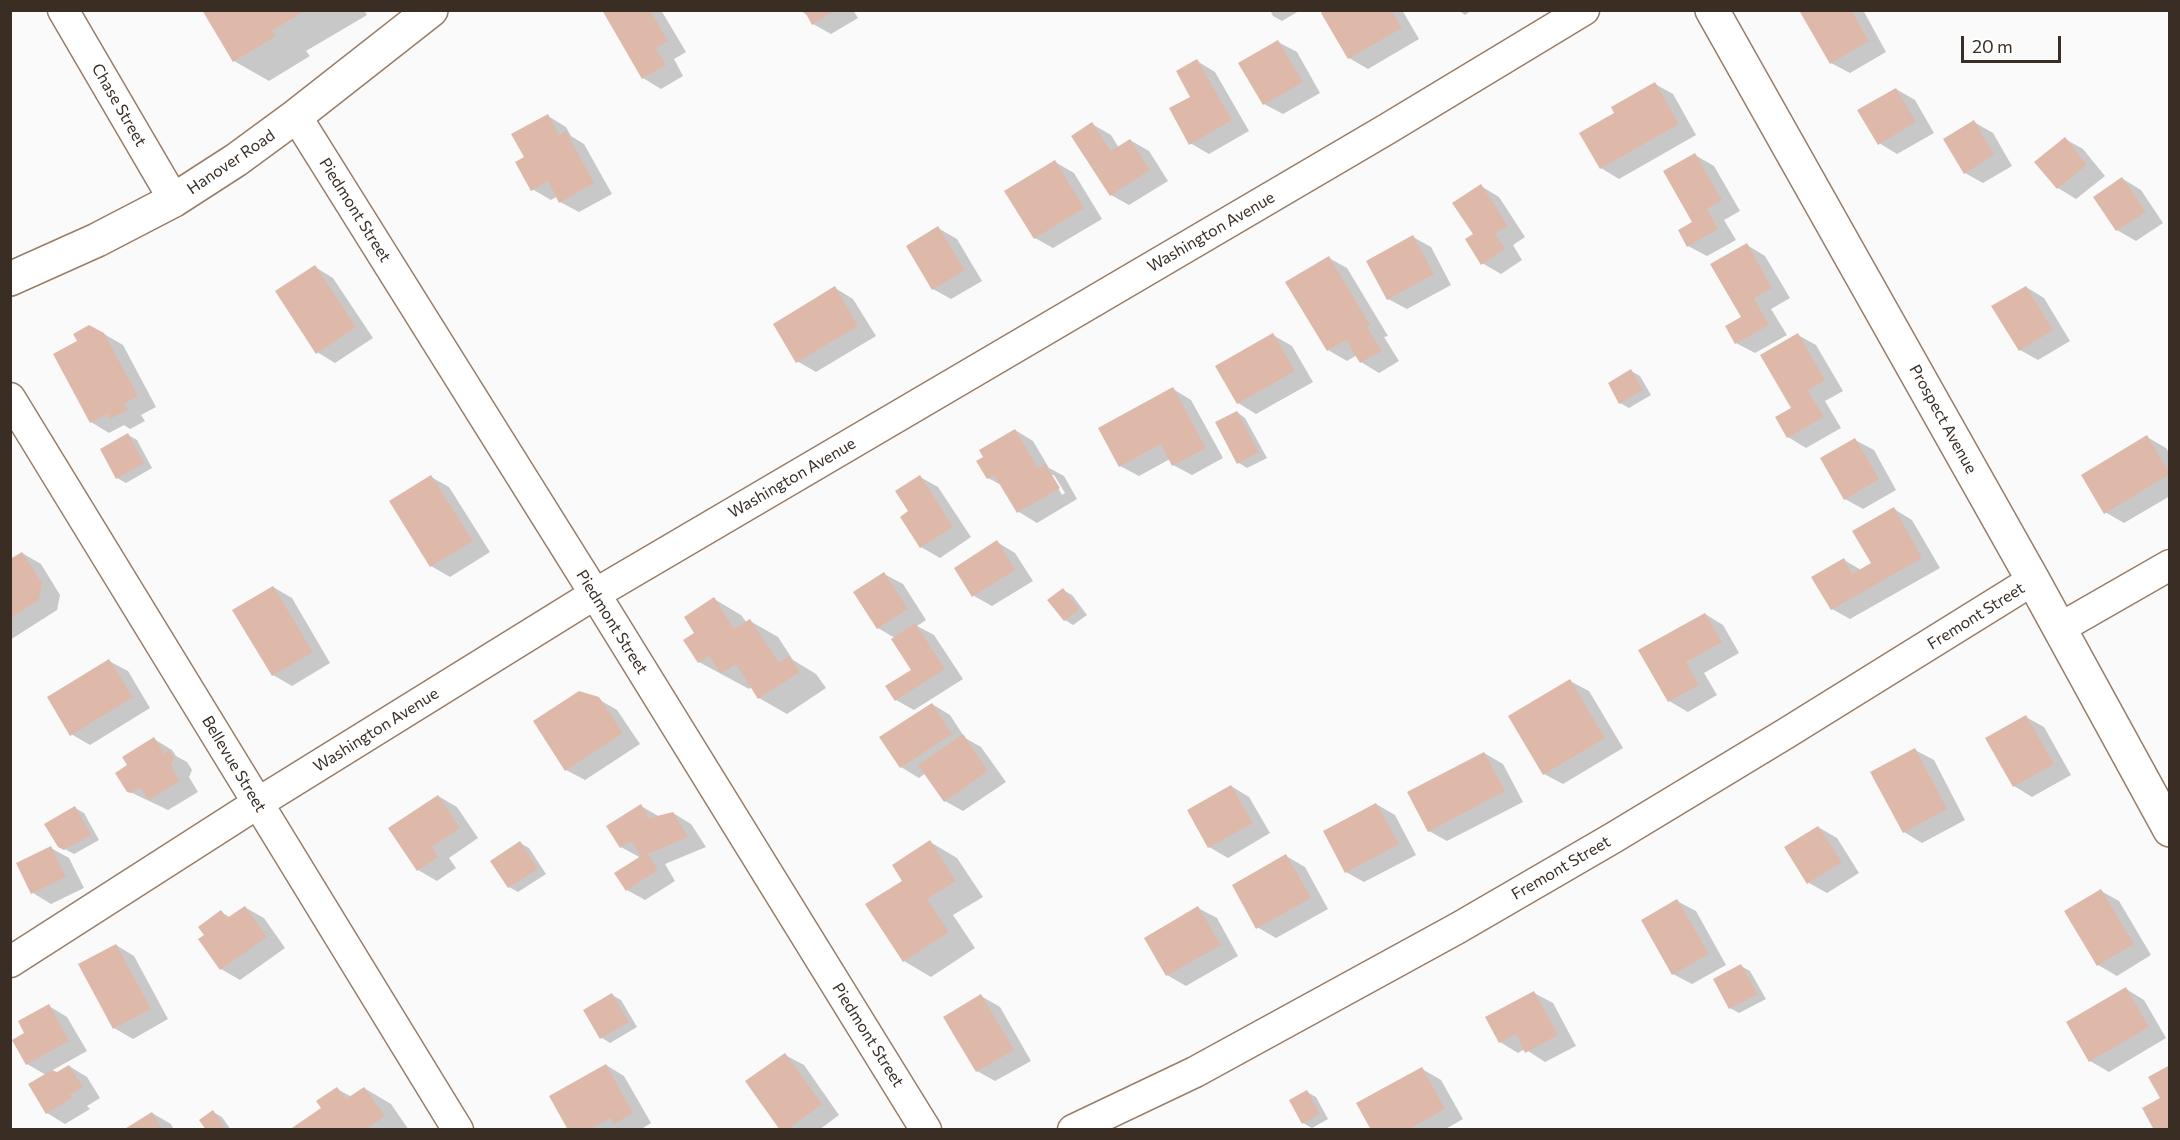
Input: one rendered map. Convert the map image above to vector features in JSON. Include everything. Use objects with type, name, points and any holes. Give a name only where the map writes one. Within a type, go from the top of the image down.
[{"type":"street","name":"Chase Street","points":[[63,10],[174,200]]},
{"type":"street","name":"Hanover Road","points":[[10,279],[97,240],[174,200],[236,160],[296,116],[431,10]]},
{"type":"street","name":"Washington Avenue","points":[[10,962],[258,803],[595,594],[1380,134],[1584,10]]},
{"type":"street","name":"Prospect Avenue","points":[[1712,10],[2060,628],[2169,830]]},
{"type":"street","name":"Piedmont Street","points":[[296,116],[926,1130]]},
{"type":"street","name":"Bellevue Street","points":[[10,398],[458,1130]]},
{"type":"street","points":[[2060,628],[2169,565]]},
{"type":"street","name":"Fremont Street","points":[[1073,1130],[1195,1072],[1458,928],[1755,752],[2033,580]]},
{"type":"building","points":[[202,10],[306,10],[272,31],[276,36],[233,62]]},
{"type":"building","points":[[602,10],[650,10],[668,41],[656,48],[666,65],[642,79]]},
{"type":"building","points":[[804,10],[835,10],[812,25]]},
{"type":"building","points":[[1324,10],[1391,10],[1402,28],[1348,59],[1321,13]]},
{"type":"building","points":[[1803,10],[1851,10],[1869,41],[1830,64],[1800,12]]},
{"type":"building","points":[[1278,40],[1303,82],[1263,105],[1238,63]]},
{"type":"building","points":[[1197,59],[1232,120],[1189,145],[1169,108],[1190,97],[1176,71]]},
{"type":"building","points":[[1655,82],[1679,124],[1600,169],[1579,133],[1614,113],[1611,107]]},
{"type":"building","points":[[1896,88],[1916,122],[1878,145],[1857,110]]},
{"type":"building","points":[[548,114],[559,135],[566,131],[594,183],[559,203],[548,181],[531,191],[515,162],[524,157],[511,134]]},
{"type":"building","points":[[1974,120],[1994,155],[1964,174],[1943,139]]},
{"type":"building","points":[[1092,122],[1111,151],[1130,139],[1150,170],[1110,196],[1071,136]]},
{"type":"building","points":[[2065,137],[2087,165],[2057,189],[2034,162]]},
{"type":"building","points":[[1695,153],[1722,200],[1707,209],[1718,229],[1687,247],[1678,230],[1692,222],[1663,171]]},
{"type":"building","points":[[1055,160],[1084,208],[1034,239],[1004,191]]},
{"type":"building","points":[[2122,177],[2146,212],[2116,231],[2093,197]]},
{"type":"building","points":[[1481,184],[1508,226],[1495,234],[1505,249],[1481,265],[1465,239],[1473,234],[1452,203]]},
{"type":"building","points":[[938,226],[965,270],[932,290],[906,246]]},
{"type":"building","points":[[1413,235],[1434,274],[1387,300],[1366,261]]},
{"type":"building","points":[[1747,243],[1772,288],[1754,298],[1769,325],[1735,344],[1725,326],[1741,317],[1710,264]]},
{"type":"building","points":[[1329,256],[1370,325],[1367,327],[1382,351],[1360,363],[1346,340],[1327,351],[1285,282]]},
{"type":"building","points":[[315,265],[356,327],[316,354],[275,291]]},
{"type":"building","points":[[835,286],[858,326],[796,363],[773,324]]},
{"type":"building","points":[[2026,286],[2053,330],[2019,351],[1991,306]]},
{"type":"building","points":[[89,325],[104,333],[138,396],[124,404],[128,410],[110,419],[108,414],[90,423],[53,354],[77,341],[73,334]]},
{"type":"building","points":[[1273,333],[1295,371],[1237,404],[1215,366]]},
{"type":"building","points":[[1798,333],[1825,380],[1808,391],[1824,417],[1787,438],[1775,417],[1791,408],[1760,355]]},
{"type":"building","points":[[1631,369],[1643,390],[1619,404],[1608,383]]},
{"type":"building","points":[[1173,387],[1206,448],[1172,466],[1161,444],[1119,467],[1098,428]]},
{"type":"building","points":[[1237,411],[1259,452],[1237,464],[1215,422]]},
{"type":"building","points":[[1015,429],[1038,468],[1045,464],[1060,488],[1017,513],[994,475],[987,479],[976,461],[983,457],[979,450]]},
{"type":"building","points":[[128,433],[144,463],[116,479],[100,449]]},
{"type":"building","points":[[2147,435],[2170,474],[2104,514],[2081,475]]},
{"type":"building","points":[[1855,438],[1879,479],[1844,500],[1820,458]]},
{"type":"building","points":[[431,475],[473,541],[430,567],[389,501]]},
{"type":"building","points":[[920,475],[953,527],[920,548],[900,517],[908,511],[895,491]]},
{"type":"building","points":[[1894,507],[1922,558],[1831,610],[1811,577],[1844,558],[1852,574],[1871,563],[1852,531]]},
{"type":"building","points":[[997,540],[1015,570],[972,597],[954,568]]},
{"type":"building","points":[[22,552],[42,583],[39,600],[10,618],[10,559]]},
{"type":"building","points":[[884,572],[908,609],[877,629],[853,592]]},
{"type":"building","points":[[273,586],[313,652],[272,676],[232,610]]},
{"type":"building","points":[[1063,588],[1079,610],[1064,621],[1047,600]]},
{"type":"building","points":[[714,597],[734,629],[750,619],[779,663],[789,656],[800,672],[758,699],[736,664],[721,674],[709,656],[698,663],[683,640],[694,633],[684,617]]},
{"type":"building","points":[[1705,613],[1722,642],[1686,662],[1699,685],[1668,702],[1638,650]]},
{"type":"building","points":[[915,623],[945,669],[895,701],[885,686],[911,670],[891,639]]},
{"type":"building","points":[[109,659],[133,697],[70,736],[47,697]]},
{"type":"building","points":[[1570,679],[1605,738],[1543,775],[1508,716]]},
{"type":"building","points":[[579,691],[599,697],[623,733],[565,771],[533,721]]},
{"type":"building","points":[[932,703],[952,734],[900,768],[879,737]]},
{"type":"building","points":[[2026,715],[2054,764],[2013,787],[1985,738]]},
{"type":"building","points":[[963,734],[988,771],[944,802],[918,765]]},
{"type":"building","points":[[154,737],[164,754],[169,750],[174,758],[171,765],[180,781],[149,800],[140,788],[131,793],[127,792],[115,773],[127,765],[122,757]]},
{"type":"building","points":[[1915,748],[1947,809],[1903,833],[1870,772]]},
{"type":"building","points":[[1484,752],[1505,791],[1428,832],[1407,792]]},
{"type":"building","points":[[1231,785],[1253,823],[1208,848],[1187,810]]},
{"type":"building","points":[[438,795],[460,828],[432,847],[438,857],[417,871],[388,828]]},
{"type":"building","points":[[1376,803],[1399,844],[1345,873],[1323,831]]},
{"type":"building","points":[[641,804],[649,818],[673,812],[688,837],[648,854],[658,870],[626,891],[614,873],[641,856],[631,841],[620,848],[606,826]]},
{"type":"building","points":[[75,806],[91,835],[64,850],[58,847],[44,824]]},
{"type":"building","points":[[1818,826],[1842,862],[1807,884],[1784,847]]},
{"type":"building","points":[[930,840],[956,881],[927,899],[949,932],[903,962],[865,904],[902,881],[892,865]]},
{"type":"building","points":[[520,841],[538,869],[508,888],[490,861]]},
{"type":"building","points":[[51,846],[66,877],[31,894],[16,863]]},
{"type":"building","points":[[1286,854],[1311,898],[1256,929],[1232,885]]},
{"type":"building","points":[[2101,889],[2134,944],[2097,966],[2064,911]]},
{"type":"building","points":[[1677,899],[1709,954],[1672,975],[1641,920]]},
{"type":"building","points":[[245,906],[267,937],[220,970],[198,939],[204,935],[198,927],[221,910],[227,918]]},
{"type":"building","points":[[1198,906],[1221,945],[1166,976],[1144,938]]},
{"type":"building","points":[[116,944],[151,1009],[113,1029],[78,964]]},
{"type":"building","points":[[1741,964],[1758,994],[1729,1009],[1713,979]]},
{"type":"building","points":[[2126,987],[2149,1027],[2089,1062],[2066,1022]]},
{"type":"building","points":[[1534,991],[1558,1035],[1525,1053],[1516,1034],[1499,1043],[1485,1017]]},
{"type":"building","points":[[612,993],[629,1022],[600,1039],[583,1010]]},
{"type":"building","points":[[981,994],[1014,1050],[976,1072],[943,1017]]},
{"type":"building","points":[[49,1004],[69,1041],[26,1065],[12,1040],[24,1033],[18,1021]]},
{"type":"building","points":[[785,1053],[822,1104],[787,1130],[780,1130],[745,1081]]},
{"type":"building","points":[[606,1064],[633,1113],[614,1124],[610,1118],[589,1130],[568,1130],[549,1096]]},
{"type":"building","points":[[69,1065],[83,1087],[70,1095],[72,1098],[46,1114],[28,1084],[52,1070],[57,1072]]},
{"type":"building","points":[[2170,1065],[2170,1130],[2154,1130],[2142,1108],[2160,1098],[2148,1077]]},
{"type":"building","points":[[1422,1067],[1445,1109],[1407,1130],[1371,1130],[1356,1103]]},
{"type":"building","points":[[337,1087],[346,1099],[364,1087],[385,1116],[365,1130],[289,1130],[321,1108],[316,1101]]},
{"type":"building","points":[[1307,1090],[1320,1114],[1302,1124],[1289,1100]]},
{"type":"building","points":[[213,1110],[227,1130],[206,1130],[199,1120]]},
{"type":"building","points":[[152,1112],[163,1130],[123,1130]]}]
